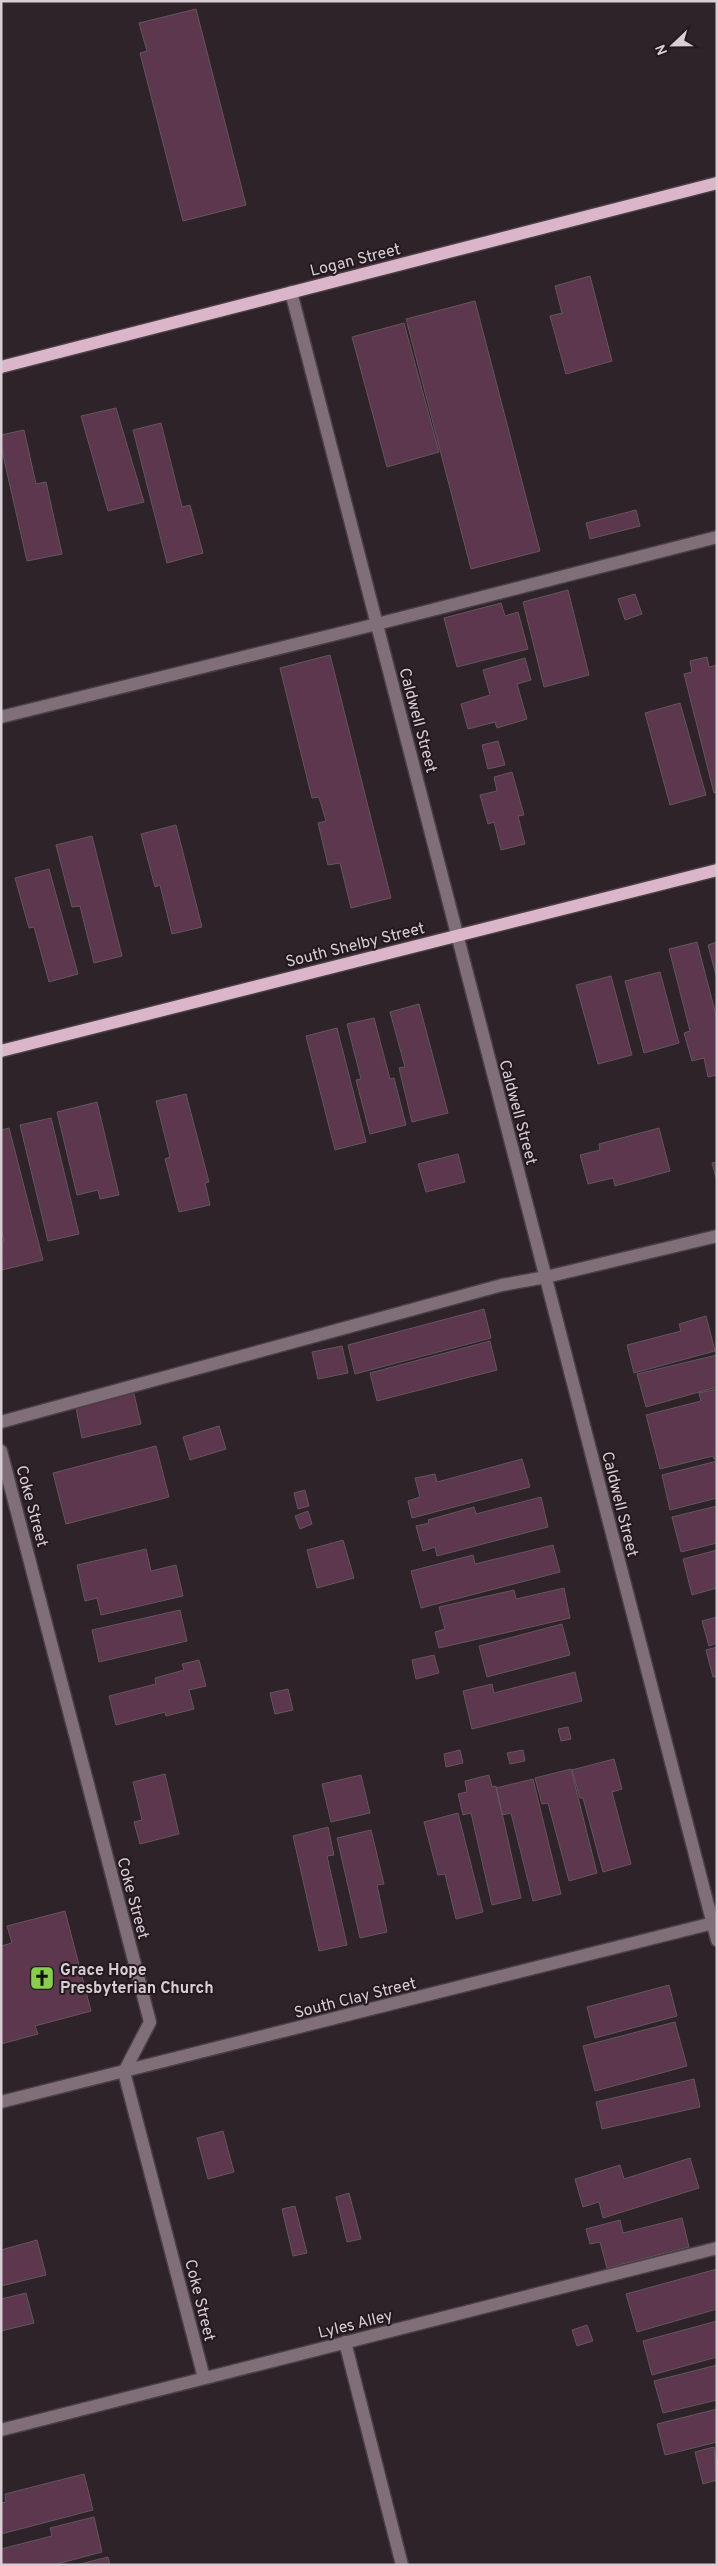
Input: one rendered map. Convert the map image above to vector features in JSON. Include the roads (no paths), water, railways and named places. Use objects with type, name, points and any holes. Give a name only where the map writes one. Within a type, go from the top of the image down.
[{"type":"main road","name":"Logan Street","points":[[1,367],[717,183]]},
{"type":"main road","name":"South Shelby Street","points":[[1,1051],[457,934],[717,870]]},
{"type":"street","name":"Caldwell Street","points":[[290,292],[717,1940]]},
{"type":"street","points":[[1,717],[717,537]]},
{"type":"street","points":[[1,1422],[502,1285],[546,1277],[717,1236]]},
{"type":"street","name":"Coke Street","points":[[1,1451],[150,2022],[124,2072],[204,2378]]},
{"type":"street","name":"South Clay Street","points":[[1,2102],[714,1923]]},
{"type":"street","name":"Lyles Alley","points":[[1,2430],[717,2248]]},
{"type":"street","points":[[345,2342],[402,2565]]},
{"type":"place","name":"Grace Hope Presbyterian Church","points":[[42,1978]]}]
